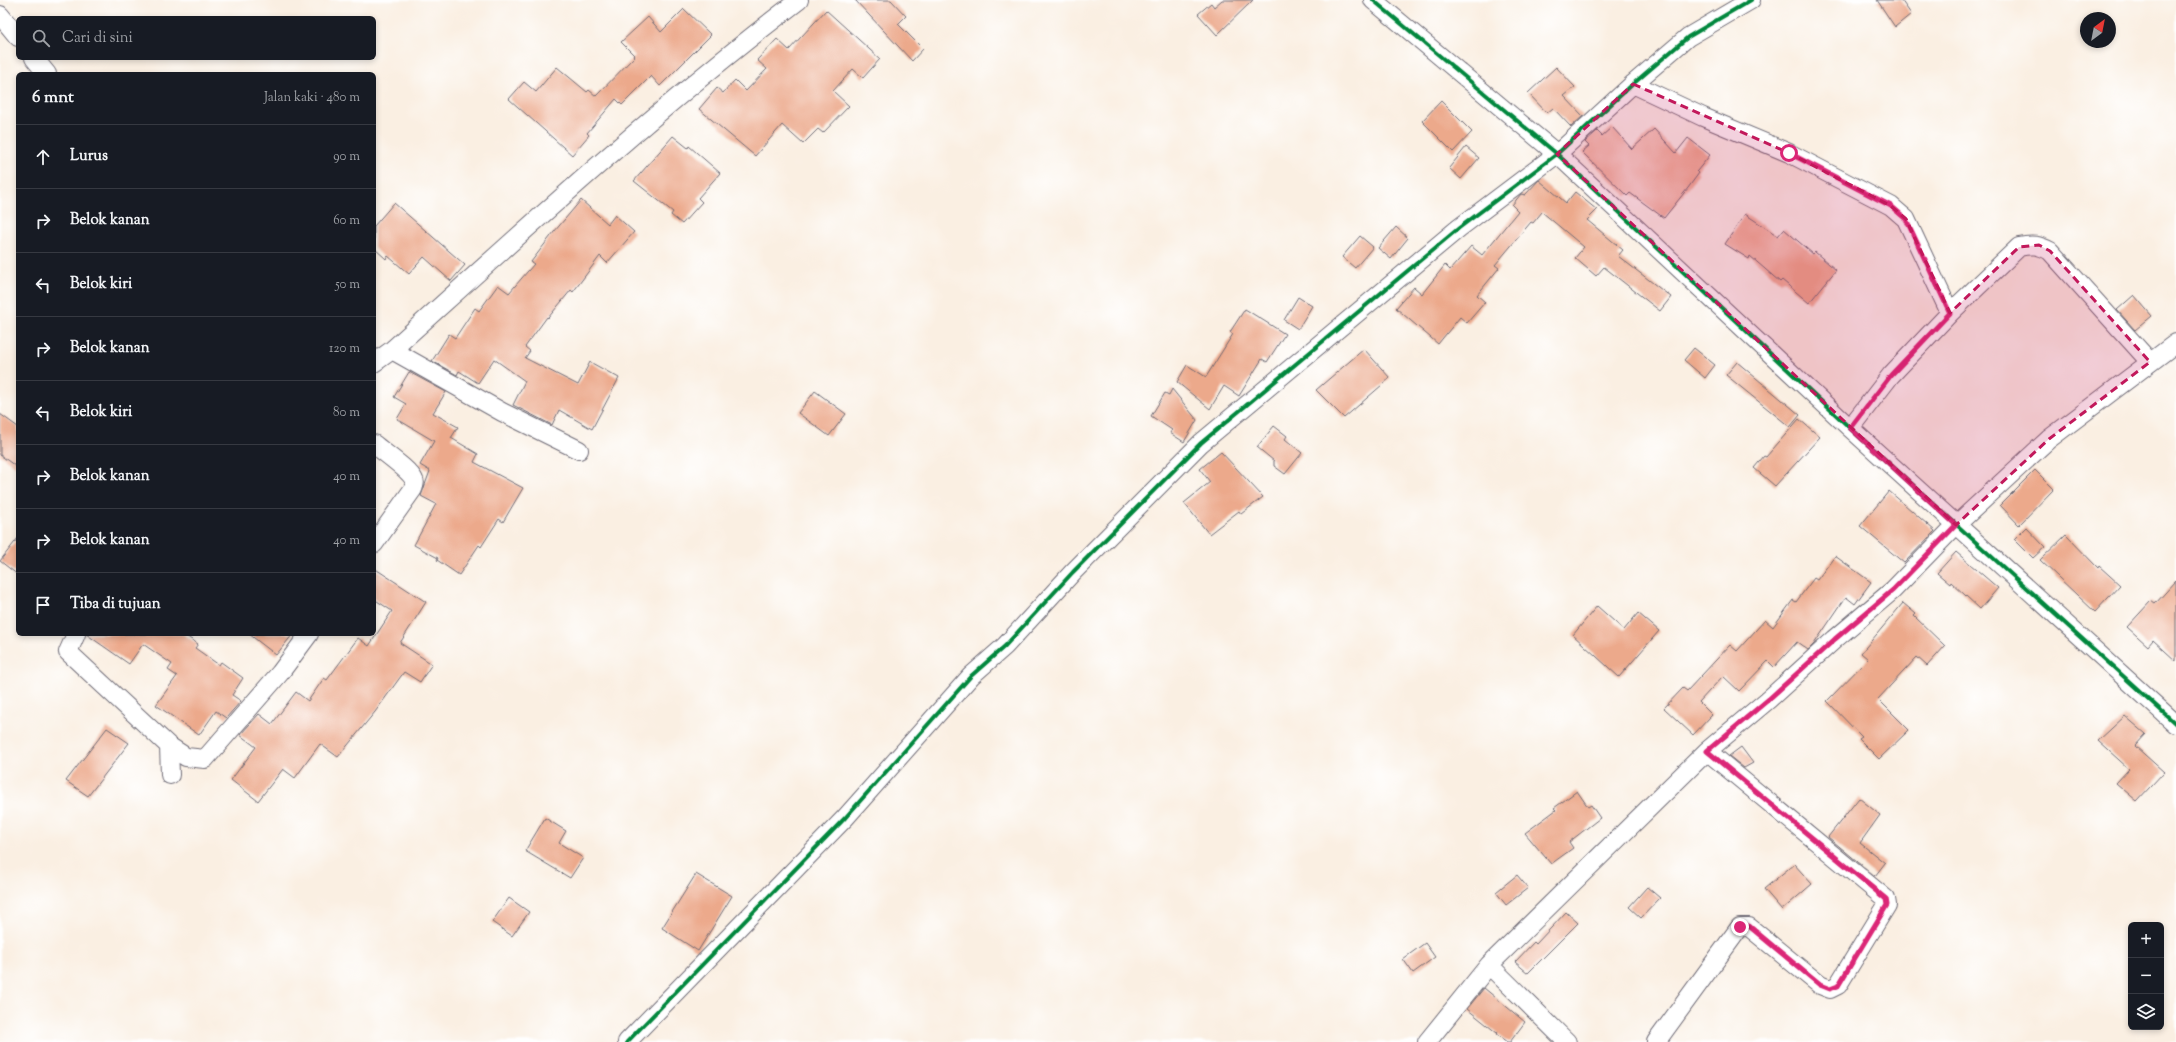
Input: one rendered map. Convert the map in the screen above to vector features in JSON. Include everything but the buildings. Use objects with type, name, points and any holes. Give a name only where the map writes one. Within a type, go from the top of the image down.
[{"type":"street","points":[[376,362],[392,350],[578,183],[682,94],[799,0]]},
{"type":"street","points":[[1373,0],[1558,154],[1850,428],[2176,724]]},
{"type":"street","points":[[627,1042],[845,818],[971,676],[1005,646],[1073,572],[1201,443],[1459,228],[1558,154],[1633,84],[1688,37],[1751,0]]},
{"type":"street","points":[[0,15],[16,35]]},
{"type":"street","points":[[36,60],[45,72]]},
{"type":"street","points":[[1633,84],[1703,118],[1789,153],[1891,206],[1906,219],[1950,313]]},
{"type":"street","points":[[1850,428],[1891,375],[1950,313],[2019,247],[2030,244],[2039,245],[2050,251],[2150,362]]},
{"type":"street","points":[[1427,1042],[1489,965],[1707,751],[1769,699],[1835,639],[1893,590],[1956,525],[2049,440],[2176,343]]},
{"type":"street","points":[[392,350],[502,412],[579,450]]},
{"type":"street","points":[[376,446],[414,478],[415,483],[413,489],[376,541]]},
{"type":"street","points":[[75,636],[68,652],[71,657],[169,746],[186,757],[205,759],[280,673],[308,636]]},
{"type":"street","points":[[169,746],[170,775]]},
{"type":"street","points":[[1664,1039],[1740,927],[1749,926],[1820,985],[1830,989],[1838,986],[1887,905],[1886,899],[1707,751]]},
{"type":"street","points":[[1489,965],[1567,1042]]},
{"type":"highlighted area","points":[[1633,84],[1789,153],[1891,206],[1906,219],[1950,313],[2019,247],[2039,245],[2050,251],[2150,362],[2049,439],[1956,525],[1557,154]]},
{"type":"cycle path","points":[[1373,0],[1557,154],[1850,428],[2176,724]]},
{"type":"cycle path","points":[[627,1042],[845,818],[971,676],[1005,646],[1073,572],[1201,443],[1459,228],[1557,154],[1633,84],[1688,37],[1751,0]]},
{"type":"route","points":[[1740,927],[1749,926],[1820,985],[1830,989],[1838,986],[1887,905],[1886,899],[1707,751],[1769,699],[1835,639],[1893,590],[1956,525],[1850,428],[1891,375],[1950,313],[1906,219],[1891,206],[1789,153]]}]
